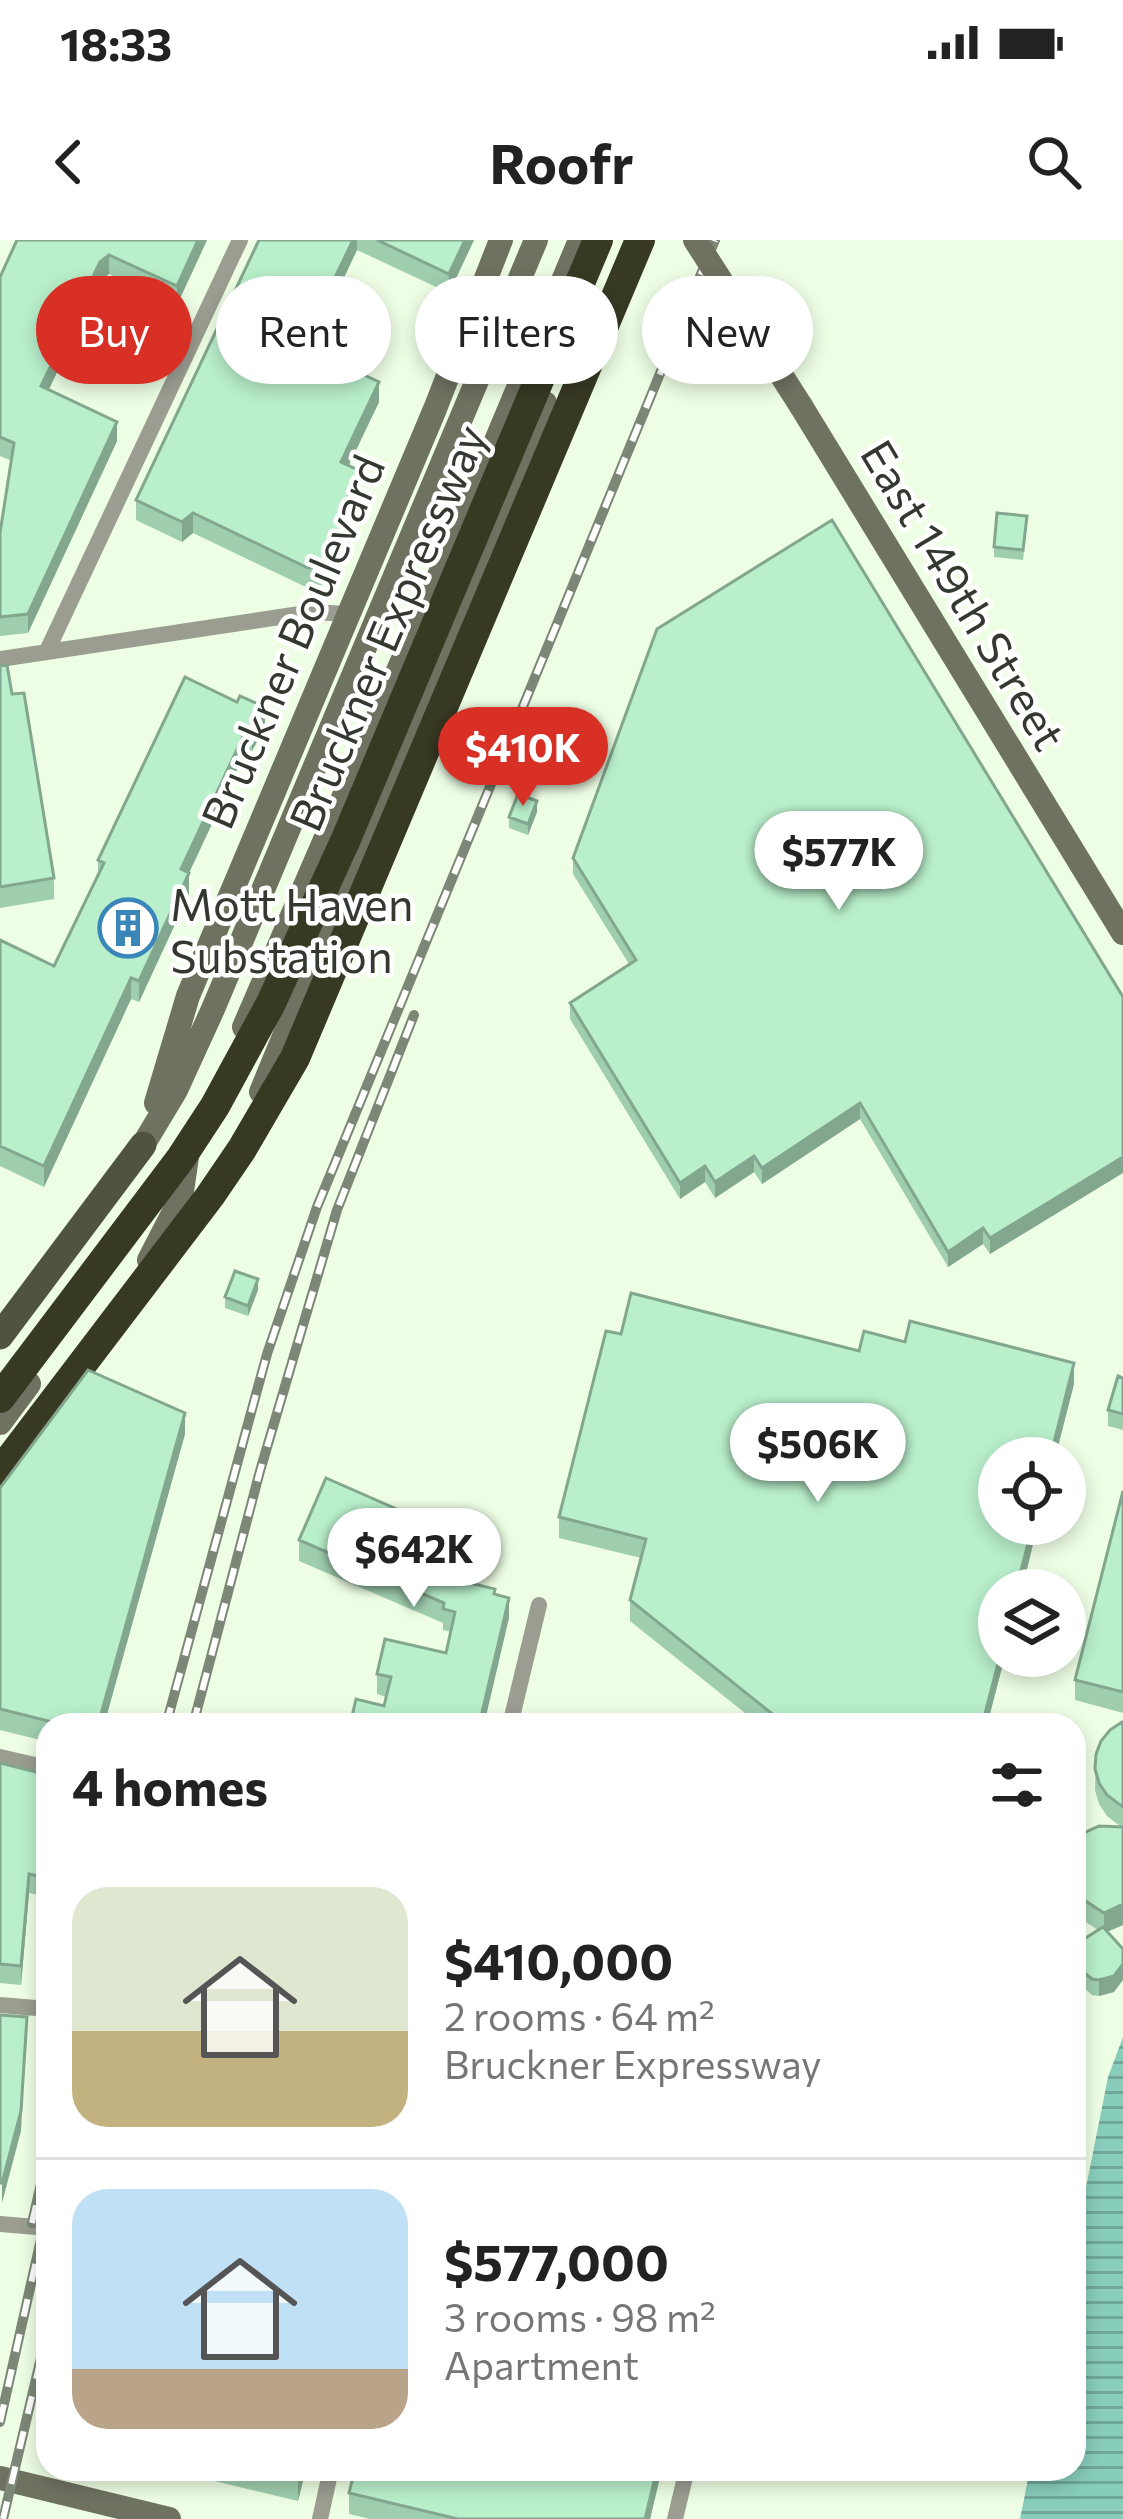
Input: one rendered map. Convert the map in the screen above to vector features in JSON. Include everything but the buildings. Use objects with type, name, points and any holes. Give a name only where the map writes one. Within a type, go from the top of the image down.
[{"type":"highway","name":"Bruckner Expressway","points":[[0,1398],[181,1158],[271,1003],[346,839],[598,240]]},
{"type":"highway","name":"Bruckner Expressway","points":[[0,1472],[210,1196],[295,1058],[640,240]]},
{"type":"main road","name":"Bruckner Boulevard","points":[[143,1145],[188,996],[435,409],[501,240]]},
{"type":"main road","name":"Bruckner Boulevard","points":[[0,1336],[143,1145],[176,1090],[536,240]]},
{"type":"main road","points":[[0,1423],[149,1225],[188,1157],[580,240]]},
{"type":"main road","points":[[0,1459],[220,1165],[257,1101],[612,240]]},
{"type":"main road","name":"East 149th Street","points":[[695,240],[1123,933]]},
{"type":"main road","points":[[327,834],[414,723]]},
{"type":"main road","points":[[148,1262],[181,1198],[188,1157]]},
{"type":"main road","points":[[0,2478],[169,2519]]},
{"type":"street","points":[[47,651],[239,240]]},
{"type":"street","points":[[0,659],[313,612],[347,614]]},
{"type":"street","points":[[513,1713],[539,1605]]},
{"type":"street","points":[[0,1756],[36,1765]]},
{"type":"street","points":[[0,2006],[36,2008]]},
{"type":"street","points":[[0,2224],[36,2227]]},
{"type":"street","points":[[320,2519],[329,2481]]},
{"type":"street","points":[[675,2519],[684,2481]]},
{"type":"water","points":[[1123,2037],[1123,2519],[1020,2519],[1028,2481],[1086,2481],[1086,2188],[1108,2077]]},
{"type":"railway","points":[[169,1713],[267,1354],[317,1207],[715,240]]},
{"type":"railway","points":[[196,1713],[260,1471],[337,1210],[414,1015]]},
{"type":"railway","points":[[32,2223],[36,2206]]},
{"type":"railway","points":[[0,2422],[36,2262]]},
{"type":"railway","points":[[3,2519],[36,2379]]},
{"type":"place","name":"Mott Haven Substation","points":[[128,928]]}]
